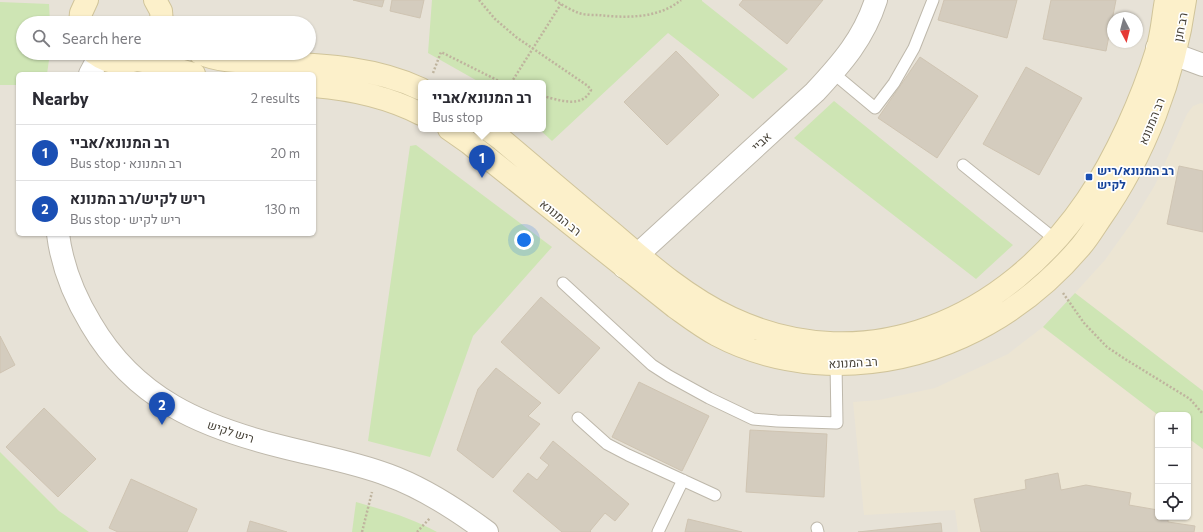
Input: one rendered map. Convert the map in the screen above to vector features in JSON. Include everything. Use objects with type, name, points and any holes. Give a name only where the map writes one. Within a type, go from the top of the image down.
[{"type":"street","name":"אביי","points":[[631,260],[815,92],[833,73],[858,40],[872,12],[876,0]]},
{"type":"street","name":"רב חנן","points":[[1166,0],[1166,52]]},
{"type":"street","name":"רב חנן","points":[[1166,52],[1185,0]]},
{"type":"street","points":[[1166,52],[1203,65]]},
{"type":"street","name":"רב המנונא","points":[[453,132],[631,260],[656,270],[703,303],[732,319],[792,338],[830,343],[864,343],[894,339],[926,329],[957,316],[989,297],[1021,275],[1045,253],[1087,200],[1108,166],[1137,102],[1166,52]]},
{"type":"street","name":"רב המנונא","points":[[491,132],[502,140],[631,260],[696,323],[719,336],[773,356],[800,362],[836,364],[864,363],[900,358],[958,339],[1012,309],[1051,277],[1082,245],[1121,187],[1154,118],[1165,88],[1166,52]]},
{"type":"street","points":[[94,61],[127,63],[133,60]]},
{"type":"street","points":[[149,60],[154,63],[187,72]]},
{"type":"street","points":[[225,60],[314,64],[418,82]]},
{"type":"street","points":[[316,86],[349,90],[377,96],[404,105],[418,112]]},
{"type":"street","name":"ריש לקיש","points":[[58,236],[59,245],[70,284],[85,314],[99,337],[119,362],[140,384],[170,405],[202,422],[282,447],[357,464],[377,471],[444,502],[487,532]]},
{"type":"lane","points":[[833,73],[875,108],[894,83],[914,48],[933,0]]},
{"type":"lane","points":[[963,165],[1056,240]]},
{"type":"lane","points":[[563,283],[652,364],[669,376],[709,398],[753,419],[837,422],[836,364]]},
{"type":"lane","points":[[578,418],[608,444],[628,455],[715,495]]},
{"type":"lane","points":[[658,532],[683,480]]},
{"type":"path","points":[[479,0],[495,19],[516,37],[588,86],[591,90],[582,100],[577,101],[566,102],[546,97]]},
{"type":"path","points":[[555,0],[560,4],[580,13],[617,18],[648,15],[673,7],[681,0]]},
{"type":"path","points":[[513,80],[560,4]]},
{"type":"path","points":[[428,80],[442,52],[497,80]]},
{"type":"path","points":[[1051,277],[1084,323],[1107,346],[1190,399],[1203,414]]},
{"type":"path","points":[[362,532],[377,471]]},
{"type":"shaded area","points":[[0,0],[1203,0],[1203,532],[0,532]]},
{"type":"shaded area","points":[[1201,103],[1203,104],[1203,391],[1075,293],[1105,260],[1135,218],[1155,185],[1187,114],[1193,106]]},
{"type":"shaded area","points":[[1043,327],[1155,413],[1155,520],[1191,520],[1191,440],[1203,449],[1203,532],[958,532],[955,510],[864,515],[853,402],[879,400],[935,388],[1008,354]]},
{"type":"green space","points":[[432,0],[702,0],[788,69],[753,99],[668,33],[552,141],[542,132],[546,132],[546,80],[476,80],[428,53]]},
{"type":"green space","points":[[0,2],[49,4],[50,16],[16,16],[16,60],[49,60],[47,72],[16,72],[16,85],[0,85]]},
{"type":"green space","points":[[834,101],[1013,245],[976,279],[794,138]]},
{"type":"green space","points":[[416,145],[552,247],[473,336],[430,457],[368,441],[410,146]]},
{"type":"green space","points":[[1075,293],[1203,391],[1203,449],[1191,440],[1191,412],[1155,413],[1043,327]]},
{"type":"green space","points":[[0,452],[59,511],[89,532],[0,532]]},
{"type":"green space","points":[[356,502],[408,518],[437,532],[352,532]]},
{"type":"building","points":[[353,0],[384,0],[382,7]]},
{"type":"building","points":[[392,0],[424,0],[420,18],[390,11]]},
{"type":"building","points":[[743,0],[823,0],[787,44],[739,5]]},
{"type":"building","points":[[944,0],[1017,0],[1007,38],[938,20]]},
{"type":"building","points":[[1051,0],[1116,0],[1114,12],[1107,12],[1106,51],[1043,39]]},
{"type":"building","points":[[676,51],[719,95],[667,145],[624,102]]},
{"type":"building","points":[[920,57],[978,96],[937,158],[878,118]]},
{"type":"building","points":[[1026,67],[1082,98],[1039,175],[983,144]]},
{"type":"building","points":[[1179,166],[1203,171],[1203,232],[1167,224]]},
{"type":"building","points":[[541,297],[600,348],[559,394],[501,342]]},
{"type":"building","points":[[0,336],[15,365],[0,373]]},
{"type":"building","points":[[496,368],[541,403],[528,416],[540,424],[493,478],[457,450],[478,389]]},
{"type":"building","points":[[639,382],[709,416],[682,471],[612,437]]},
{"type":"building","points":[[44,408],[96,459],[58,497],[6,447]]},
{"type":"building","points":[[750,430],[827,434],[824,497],[746,492]]},
{"type":"building","points":[[553,441],[629,504],[615,521],[605,513],[590,531],[591,532],[562,532],[513,491],[528,473],[537,480],[549,465],[540,458]]},
{"type":"building","points":[[1058,473],[1061,490],[1086,485],[1131,493],[1129,505],[1155,509],[1155,520],[1168,520],[1168,522],[1195,526],[1194,532],[981,532],[974,499],[1026,489],[1025,480]]},
{"type":"building","points":[[131,479],[197,509],[187,532],[118,532],[109,528]]},
{"type":"building","points":[[688,519],[742,532],[685,532]]},
{"type":"building","points":[[250,521],[287,532],[247,532]]},
{"type":"building","points":[[941,523],[942,532],[858,532]]},
{"type":"place","name":"רב המנונא/ריש לקיש","points":[[1089,177]]},
{"type":"place","name":"רב המנונא/אביי","points":[[482,178]]},
{"type":"place","name":"ריש לקיש/רב המנונא","points":[[162,425]]}]
